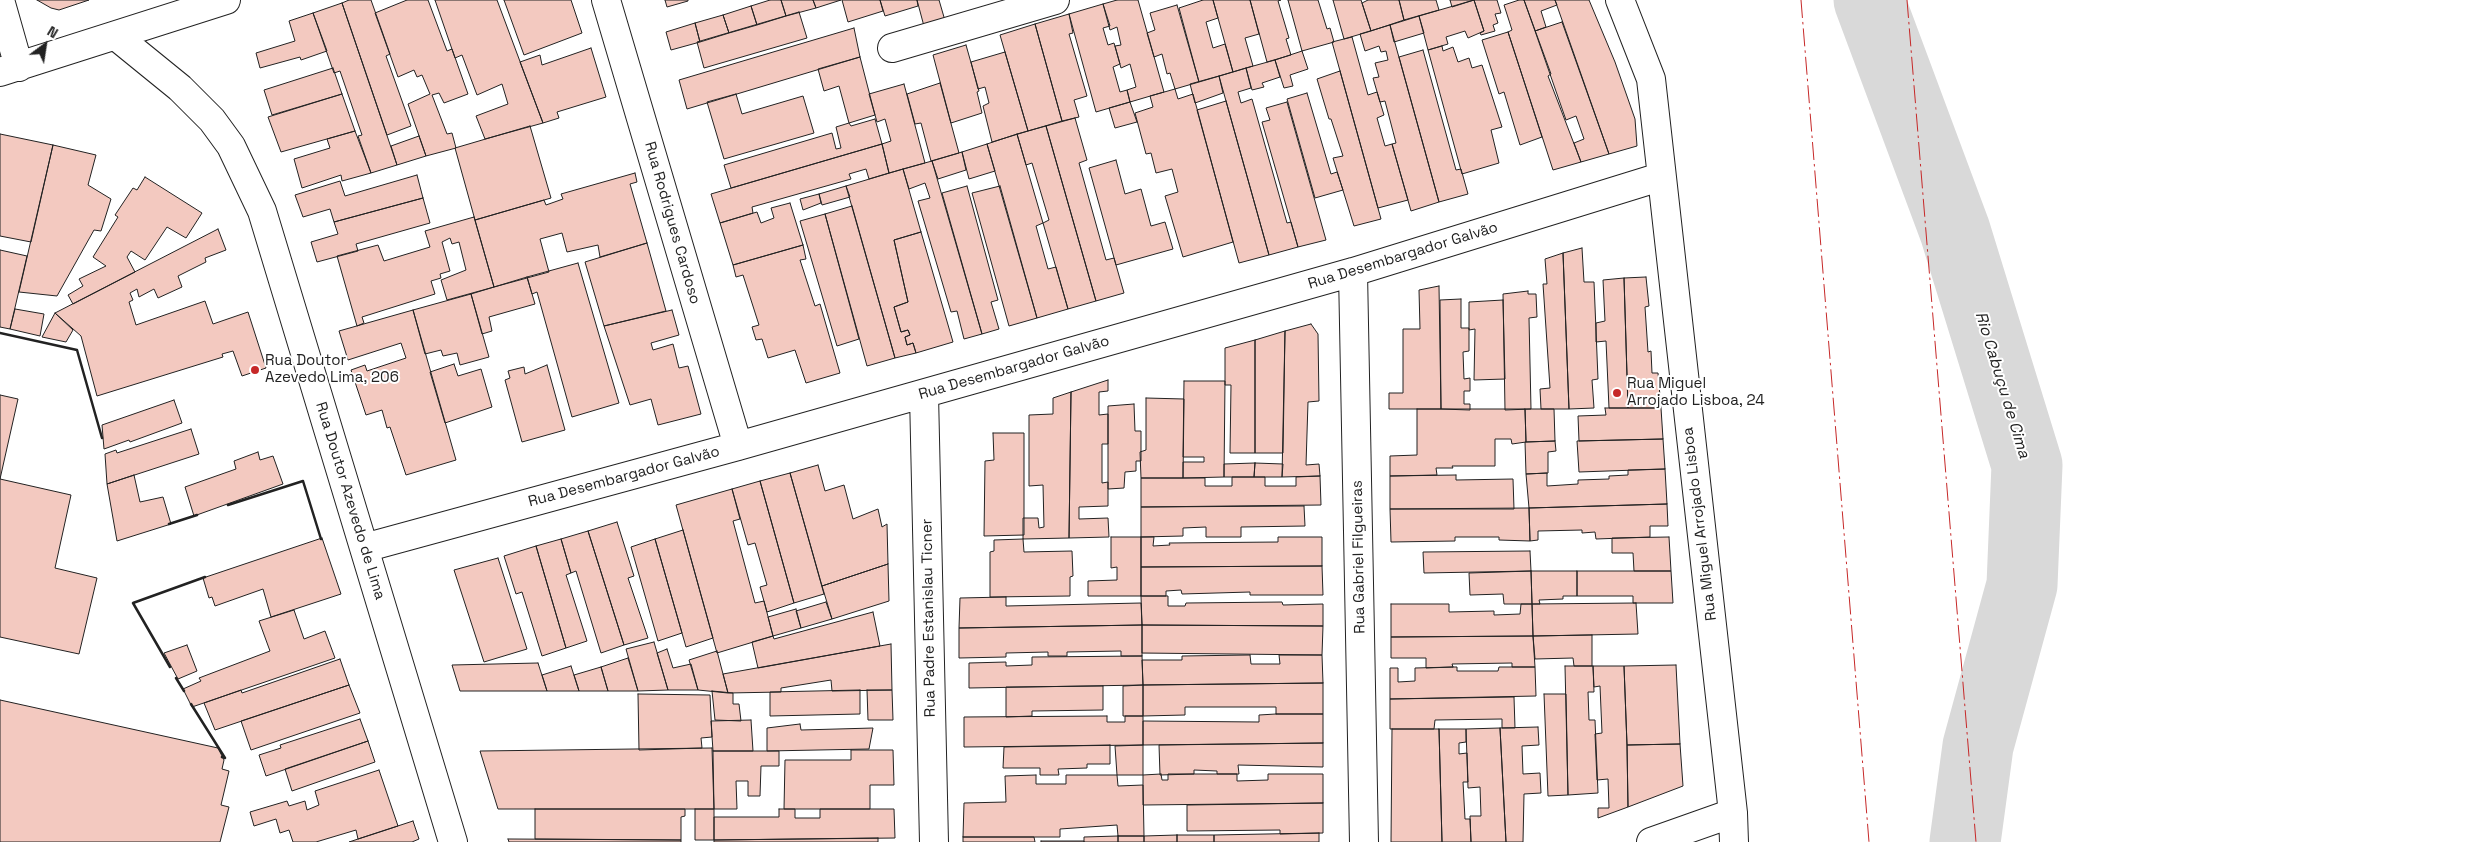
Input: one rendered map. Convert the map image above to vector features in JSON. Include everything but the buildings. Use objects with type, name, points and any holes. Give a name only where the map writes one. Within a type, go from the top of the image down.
[{"type":"street","points":[[0,0],[10,69],[226,0]]},
{"type":"street","name":"Rua Rodrigues Cardoso","points":[[606,0],[738,446]]},
{"type":"street","points":[[892,48],[1055,0]]},
{"type":"street","name":"Rua Miguel Arrojado Lisboa","points":[[1620,0],[1650,79],[1733,813],[1734,842]]},
{"type":"street","name":"Rua Doutor Azevedo de Lima","points":[[116,36],[180,88],[212,120],[231,146],[262,211],[453,842]]},
{"type":"street","name":"Rua Desembargador Galvão","points":[[364,548],[738,446],[1353,272],[1660,177]]},
{"type":"street","name":"Rua Gabriel Filgueiras","points":[[1353,272],[1364,842]]},
{"type":"street","name":"Rua Padre Estanislau Ticner","points":[[924,394],[934,842]]},
{"type":"street","points":[[1651,842],[1733,813]]},
{"type":"waterway","name":"Rio Cabuçu de Cima","points":[[1869,0],[1955,231],[2027,465],[2022,585],[1978,746],[1965,842]]},
{"type":"wall","points":[[0,333],[77,350],[102,438]]},
{"type":"wall","points":[[228,505],[303,481],[321,539]]},
{"type":"wall","points":[[169,524],[197,515]]},
{"type":"wall","points":[[170,667],[133,603],[205,577]]},
{"type":"wall","points":[[176,678],[184,691]]},
{"type":"wall","points":[[191,704],[225,758],[222,757]]},
{"type":"power","points":[[1801,0],[1869,842]]},
{"type":"power","points":[[1907,0],[1976,842]]},
{"type":"place","name":"Rua Doutor Azevedo Lima, 206","points":[[255,370]]},
{"type":"place","name":"Rua Miguel Arrojado Lisboa, 24","points":[[1617,393]]}]
